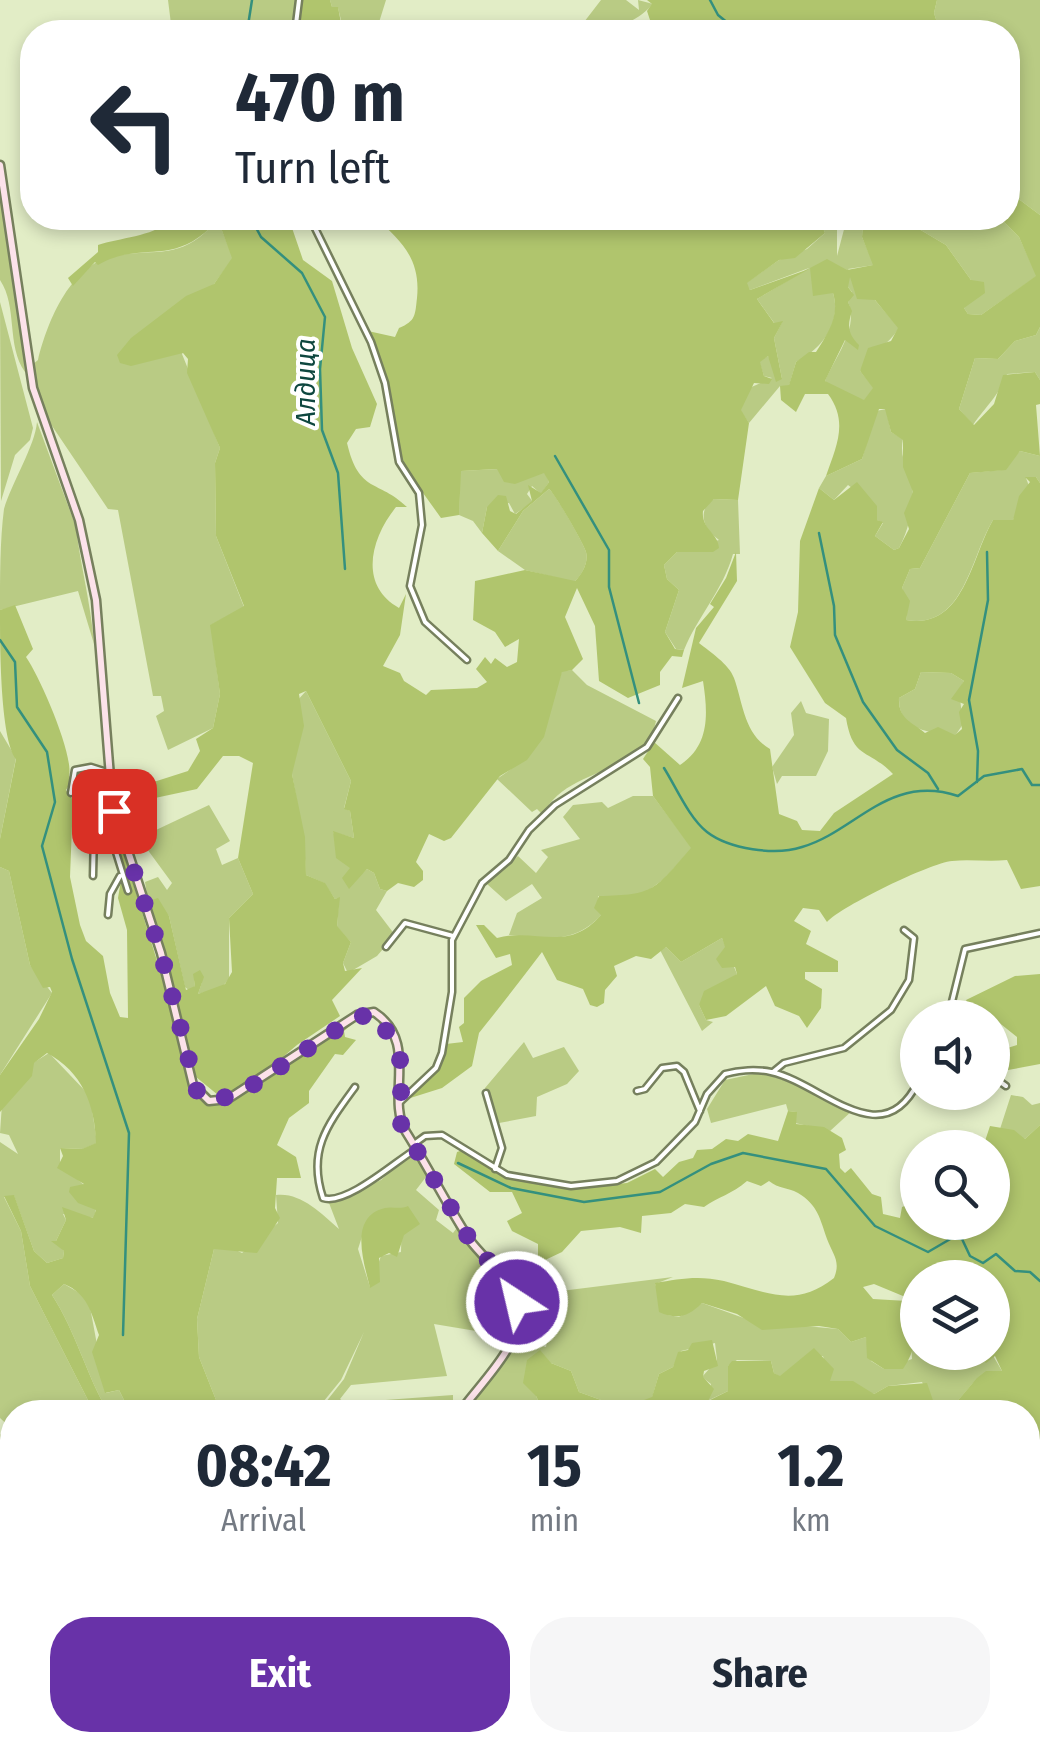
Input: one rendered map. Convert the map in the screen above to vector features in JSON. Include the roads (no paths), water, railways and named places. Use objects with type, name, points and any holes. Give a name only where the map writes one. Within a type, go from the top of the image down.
[{"type":"street","points":[[0,166],[33,388],[80,520],[96,600],[114,811],[166,969],[193,1084],[203,1098],[219,1101],[239,1094],[327,1033],[370,1012],[385,1022],[402,1064],[400,1122],[470,1240],[511,1287],[519,1309],[513,1335],[468,1400]]},
{"type":"street","points":[[316,230],[371,342],[385,383],[399,462],[419,493],[422,525],[410,586],[425,622],[467,660]]},
{"type":"street","points":[[398,1106],[412,1086],[436,1068],[452,992],[453,936],[482,883],[509,860],[529,830],[561,800],[582,791],[646,748],[678,698]]},
{"type":"street","points":[[71,793],[75,770],[91,767],[110,773]]},
{"type":"street","points":[[94,876],[94,841],[104,806],[114,811]]},
{"type":"street","points":[[118,825],[111,826],[112,839],[128,891]]},
{"type":"street","points":[[94,841],[112,839]]},
{"type":"street","points":[[108,915],[110,894],[121,871]]},
{"type":"street","points":[[386,947],[408,922],[453,936]]},
{"type":"street","points":[[774,1072],[784,1063],[844,1048],[897,1004],[912,966],[914,938],[904,930]]},
{"type":"street","points":[[952,1000],[965,949],[1040,933]]},
{"type":"street","points":[[637,1091],[645,1089],[662,1068],[676,1066],[684,1072],[700,1111]]},
{"type":"street","points":[[356,1086],[325,1128],[316,1152],[323,1198],[337,1199],[381,1176],[425,1136],[442,1135],[496,1170],[571,1186],[623,1180],[656,1162],[696,1122],[707,1094],[725,1074],[774,1072],[854,1109],[883,1116],[900,1107]]},
{"type":"street","points":[[486,1093],[502,1148],[496,1170]]},
{"type":"waterway","name":"Алдица","points":[[249,20],[252,0]]},
{"type":"waterway","points":[[710,0],[724,20]]},
{"type":"waterway","name":"Алдица","points":[[257,230],[302,273],[325,317],[320,369],[322,430],[338,473],[345,569]]},
{"type":"waterway","points":[[555,456],[609,550],[609,587],[639,703]]},
{"type":"waterway","points":[[819,533],[834,606],[835,635],[863,702],[897,750],[928,773],[938,789]]},
{"type":"waterway","points":[[977,782],[978,751],[969,700],[988,600],[987,552]]},
{"type":"waterway","points":[[0,640],[15,662],[17,707],[47,752],[55,802],[42,846],[72,959],[129,1133],[123,1335]]},
{"type":"waterway","points":[[664,768],[689,811],[707,832],[727,843],[766,851],[791,850],[821,840],[874,807],[912,792],[958,796],[984,776],[1022,769],[1032,785],[1040,785]]},
{"type":"waterway","points":[[458,1163],[511,1188],[584,1202],[660,1192],[711,1164],[743,1153],[826,1169],[875,1226],[928,1252],[952,1238],[962,1239],[970,1256],[983,1263],[996,1254],[1015,1271],[1030,1272],[1040,1281]]}]
